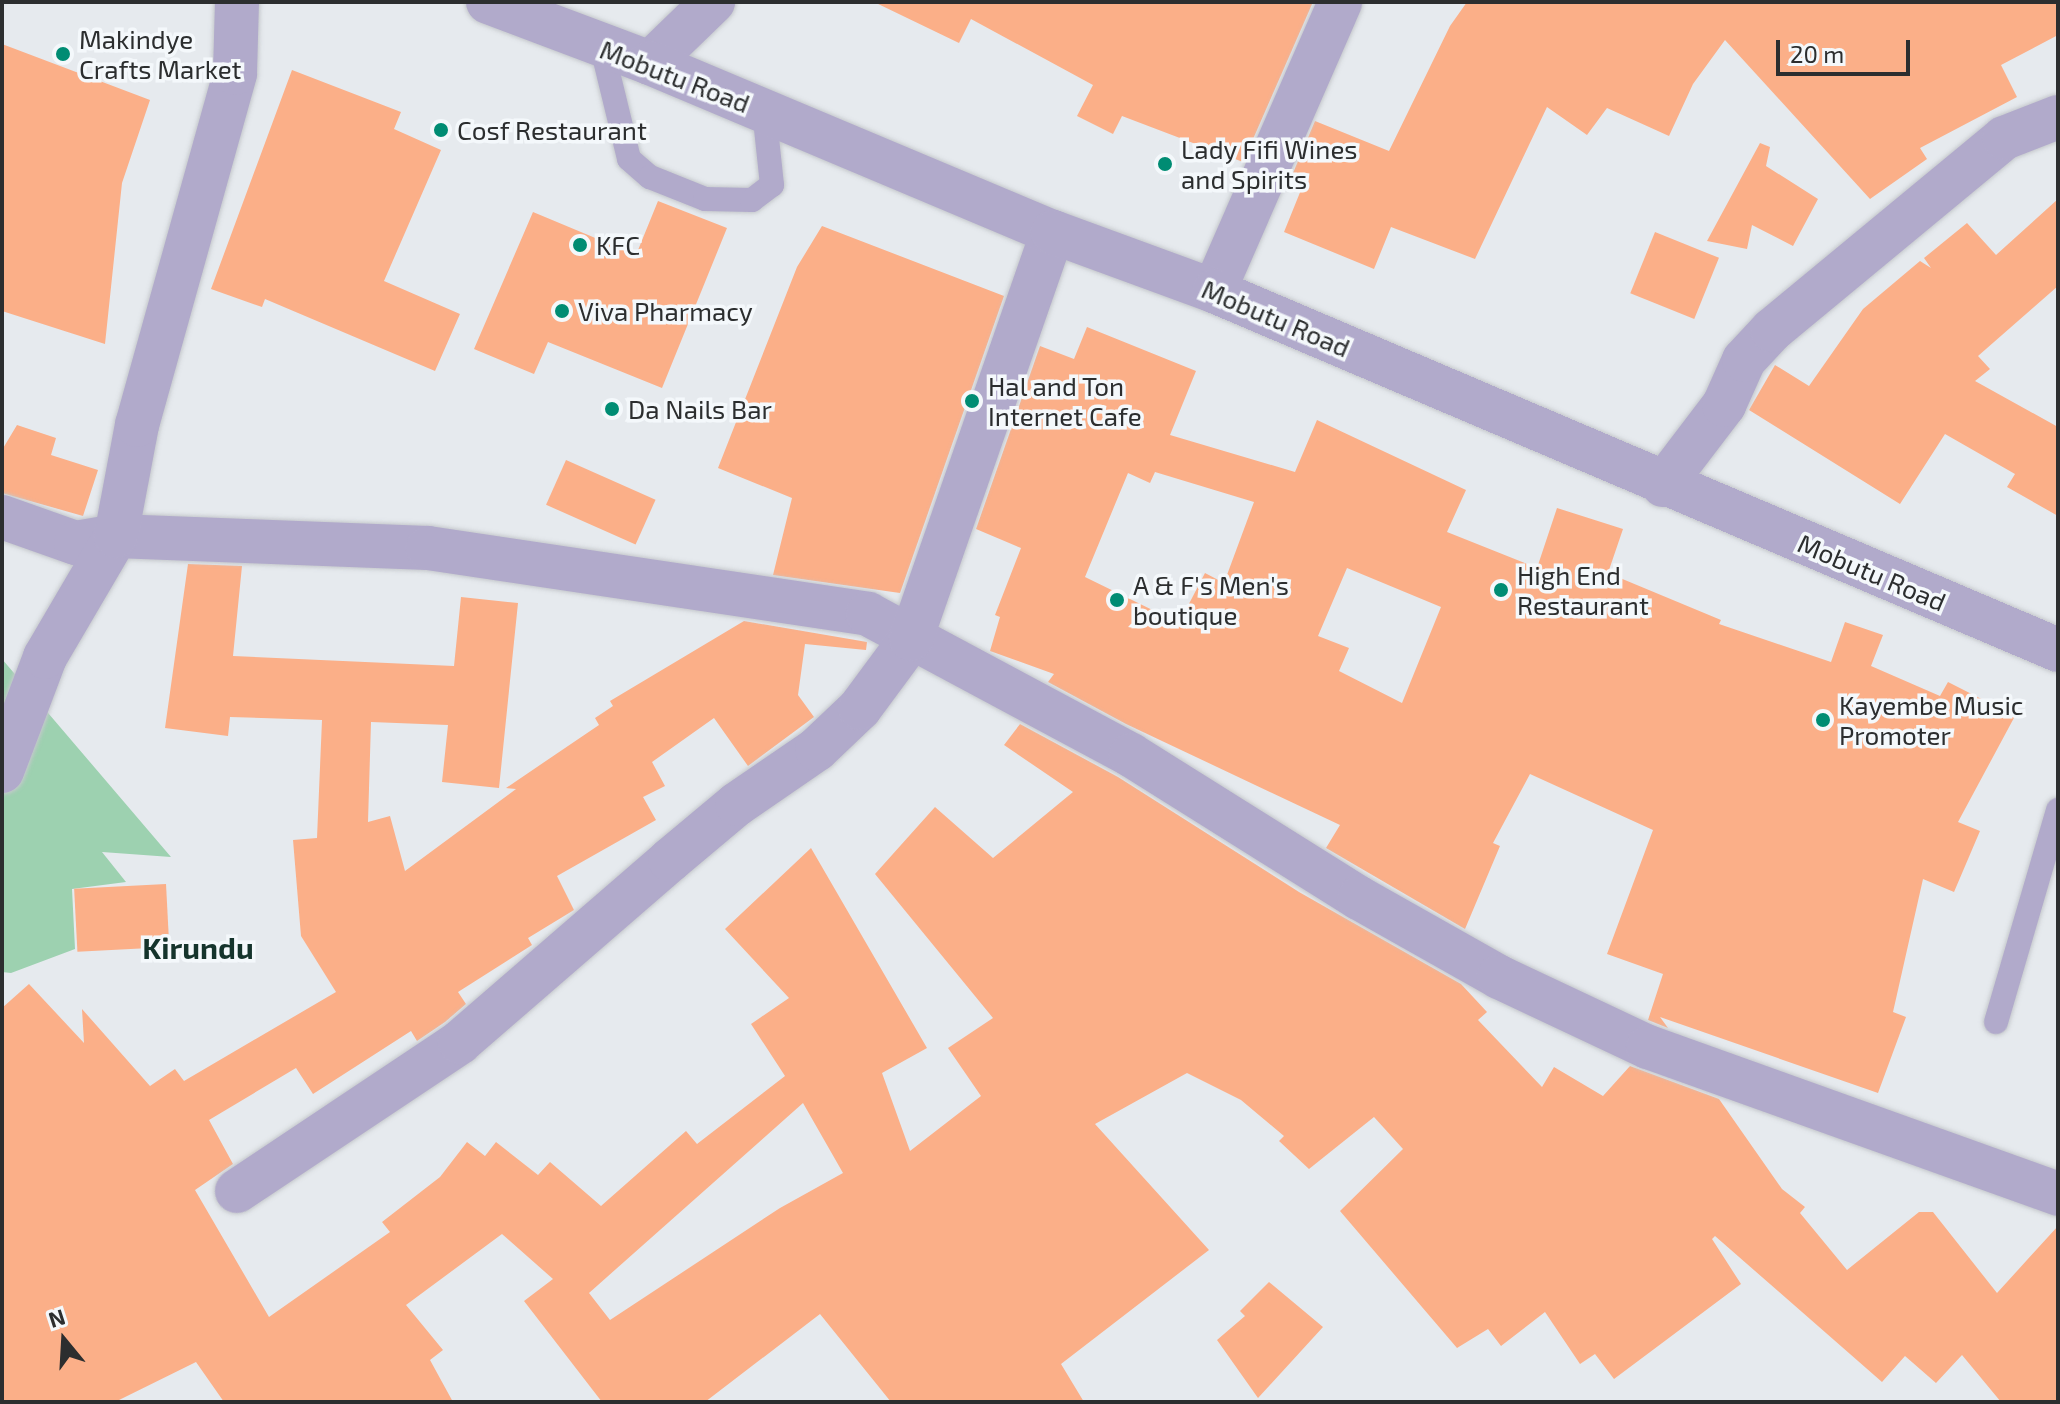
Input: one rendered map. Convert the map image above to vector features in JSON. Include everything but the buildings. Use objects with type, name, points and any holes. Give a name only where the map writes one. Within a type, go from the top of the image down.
[{"type":"street","points":[[2,771],[45,657],[116,536],[137,425],[235,73],[237,2]]},
{"type":"street","name":"Mobutu Road","points":[[488,2],[602,48],[650,63],[1053,232],[1214,291],[1663,485],[2058,650]]},
{"type":"street","points":[[650,63],[713,2]]},
{"type":"street","points":[[1214,291],[1340,2]]},
{"type":"street","points":[[1663,485],[1724,405],[1744,360],[1772,330],[2004,138],[2058,117]]},
{"type":"street","points":[[237,1191],[460,1042],[737,804],[817,749],[860,708],[911,639],[1053,232]]},
{"type":"street","points":[[2,517],[76,543],[116,536],[442,549],[868,614],[1131,755],[1359,898],[1499,977],[1648,1047],[2058,1194]]},
{"type":"lane","points":[[602,48],[629,159],[650,177],[705,199],[752,200],[772,185],[764,110]]},
{"type":"lane","points":[[1996,1022],[2058,810]]},
{"type":"green space","points":[[2,659],[171,857],[102,852],[126,882],[72,889],[75,949],[11,973],[2,972]]},
{"type":"place","name":"Makindye Crafts Market","points":[[63,54]]},
{"type":"place","name":"Cosf Restaurant","points":[[441,130]]},
{"type":"place","name":"Lady Fifi Wines and Spirits","points":[[1165,164]]},
{"type":"place","name":"KFC","points":[[580,245]]},
{"type":"place","name":"Viva Pharmacy","points":[[562,311]]},
{"type":"place","name":"Hal and Ton Internet Cafe","points":[[972,401]]},
{"type":"place","name":"Da Nails Bar","points":[[612,409]]},
{"type":"place","name":"High End Restaurant","points":[[1501,590]]},
{"type":"place","name":"A & F's Men's boutique","points":[[1117,600]]},
{"type":"place","name":"Kayembe Music Promoter","points":[[1823,720]]},
{"type":"district","name":"Kirundu","points":[[198,947]]}]
